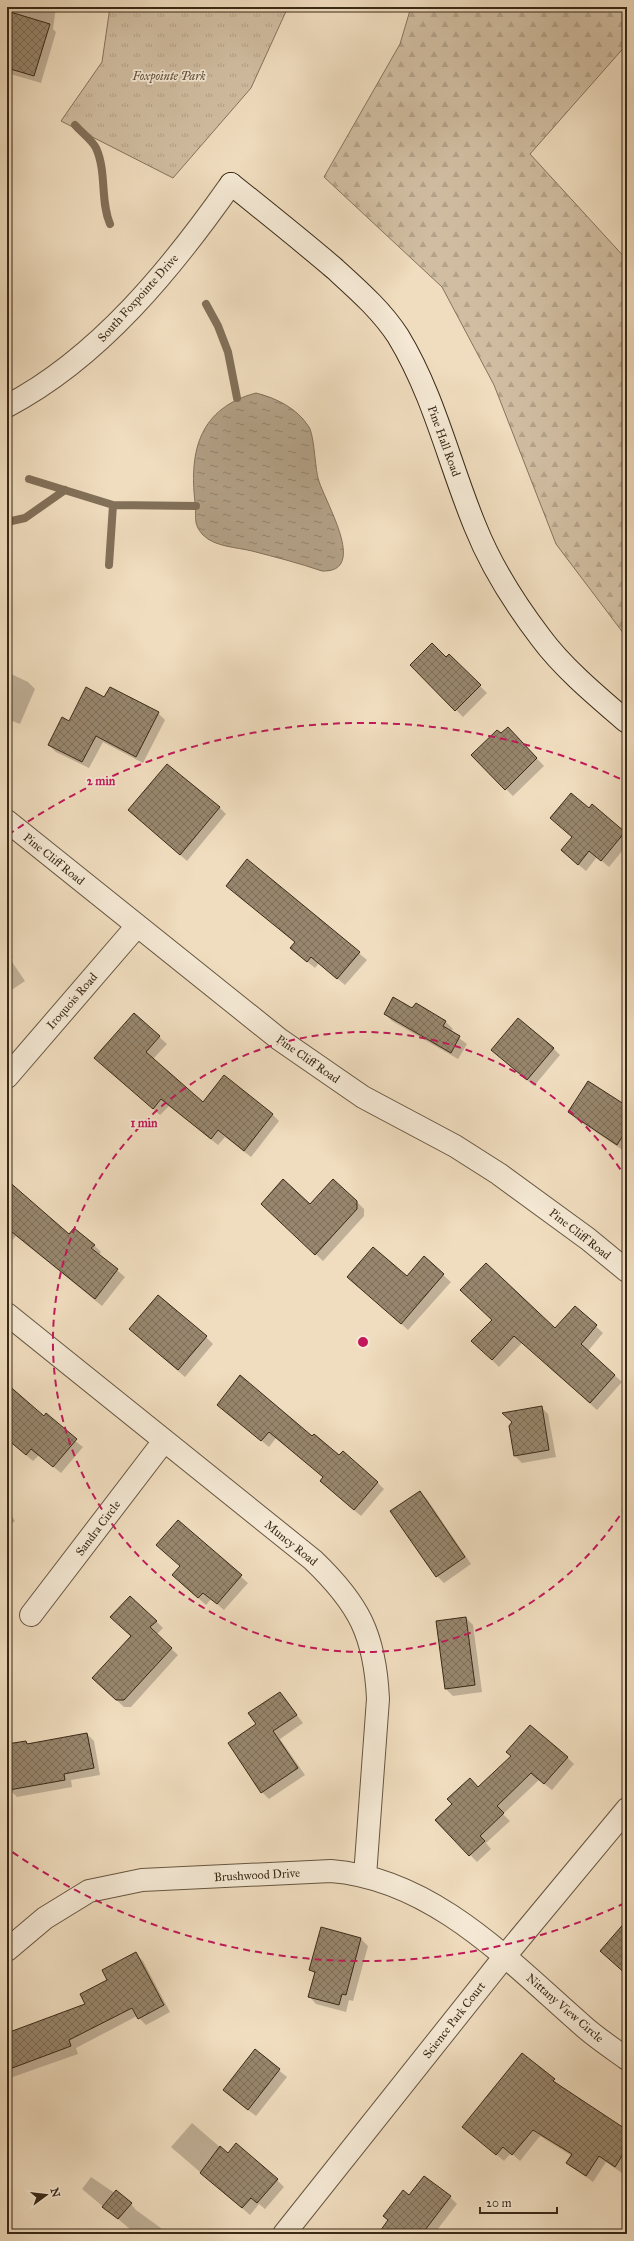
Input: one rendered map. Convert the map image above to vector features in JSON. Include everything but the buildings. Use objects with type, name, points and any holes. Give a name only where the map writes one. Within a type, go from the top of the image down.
[{"type":"street","name":"South Foxpointe Drive","points":[[7,406],[45,383],[70,365],[118,322],[188,242],[231,184]]},
{"type":"street","name":"Pine Hall Road","points":[[231,184],[314,251],[371,302],[397,336],[417,372],[435,414],[475,527],[504,583],[542,639],[593,693],[627,722]]},
{"type":"street","name":"Pine Cliff Road","points":[[7,821],[279,1039],[363,1097],[455,1146],[500,1174],[588,1239],[627,1271]]},
{"type":"street","name":"Iroquois Road","points":[[7,1077],[137,926]]},
{"type":"street","name":"Muncy Road","points":[[7,1314],[313,1560],[349,1599],[364,1623],[371,1644],[377,1672],[378,1698],[365,1876]]},
{"type":"street","name":"Sandra Circle","points":[[31,1615],[164,1441]]},
{"type":"street","name":"Science Park Court","points":[[284,2234],[505,1956],[627,1809]]},
{"type":"street","name":"Brushwood Drive","points":[[7,1950],[45,1918],[89,1891],[142,1880],[331,1871],[365,1876],[403,1889],[470,1928],[505,1956]]},
{"type":"street","name":"Nittany View Circle","points":[[505,1956],[583,2026],[627,2059]]},
{"type":"green space","name":"Foxpointe Park","points":[[110,7],[288,7],[251,88],[173,178],[61,121],[102,62]]},
{"type":"green space","points":[[411,7],[627,7],[627,44],[530,154],[627,260],[627,638],[556,544],[494,385],[442,287],[324,177],[400,44]]},
{"type":"water","points":[[256,393],[278,401],[292,409],[304,420],[311,431],[318,478],[340,533],[343,548],[342,560],[336,568],[322,571],[252,551],[226,546],[208,539],[197,527],[194,465],[202,434],[211,420],[222,409],[237,400]]},
{"type":"waterway","points":[[75,125],[96,148],[103,177],[105,206],[110,224]]},
{"type":"waterway","points":[[206,304],[218,326],[228,352],[237,398]]},
{"type":"waterway","points":[[29,479],[113,505],[196,506]]},
{"type":"waterway","points":[[7,522],[25,518],[65,490]]},
{"type":"waterway","points":[[109,565],[113,505]]}]
